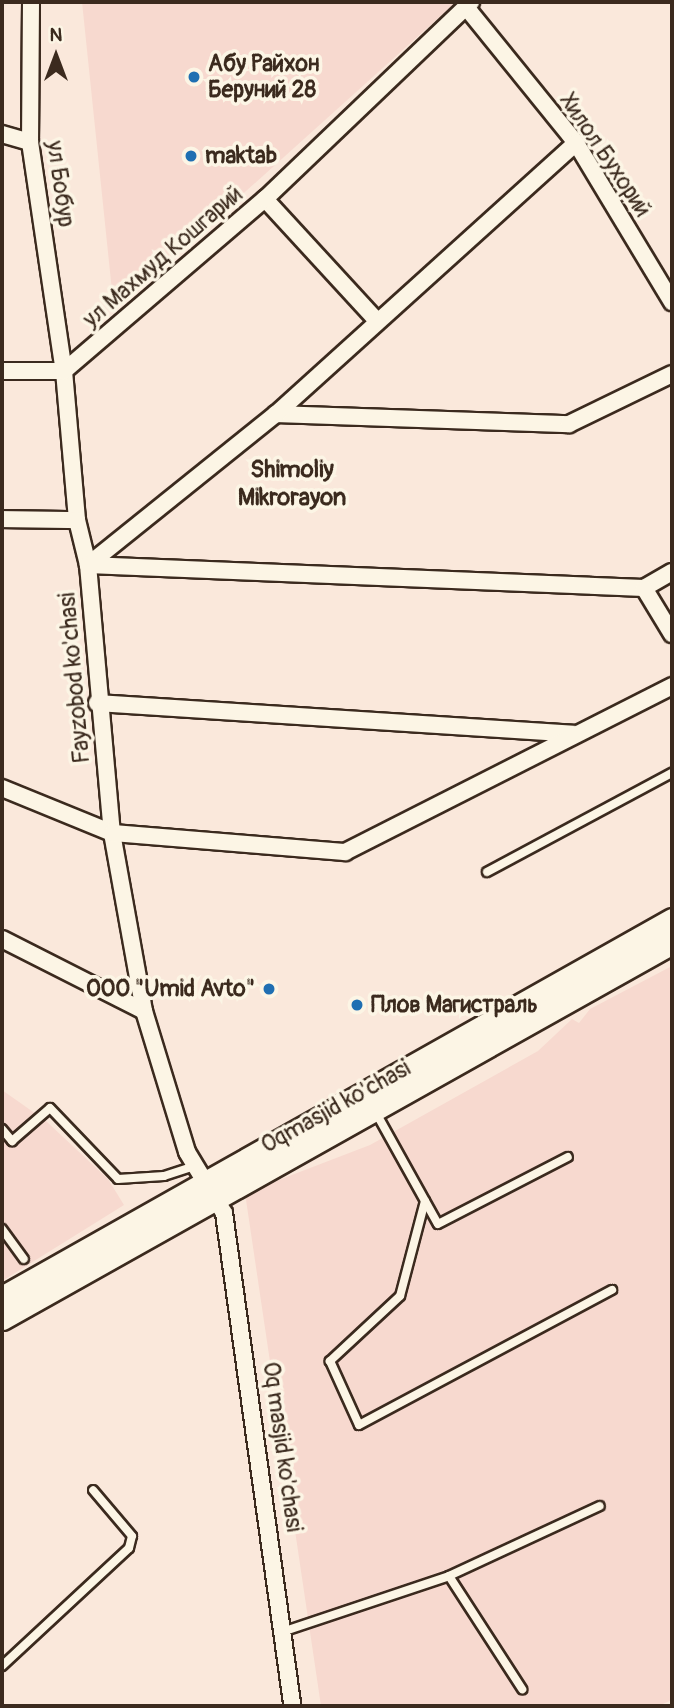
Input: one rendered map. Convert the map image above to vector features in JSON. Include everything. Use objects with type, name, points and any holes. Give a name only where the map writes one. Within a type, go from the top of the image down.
[{"type":"main road","name":"Oqmasjid ko'chasi","points":[[2,1298],[672,920]]},
{"type":"main road","name":"Oqmasjid ko'chasi","points":[[2,1318],[208,1180],[373,1108],[672,942]]},
{"type":"street","name":"ул Бобур","points":[[31,2],[30,142],[64,371]]},
{"type":"street","name":"Хилол Бухорий","points":[[469,4],[576,143],[672,302]]},
{"type":"street","name":"ул Махмуд Кошгарий","points":[[64,371],[265,199],[469,4]]},
{"type":"street","points":[[2,134],[30,142]]},
{"type":"street","points":[[88,565],[276,414],[576,143]]},
{"type":"street","points":[[265,199],[377,321]]},
{"type":"street","points":[[2,371],[64,371]]},
{"type":"street","name":"Fayzobod ko'chasi","points":[[64,371],[77,520],[88,565],[97,703],[112,833],[144,1011],[187,1152],[208,1180]]},
{"type":"street","points":[[276,414],[569,424],[672,374]]},
{"type":"street","points":[[2,519],[77,520]]},
{"type":"street","points":[[88,565],[644,588],[672,572]]},
{"type":"street","points":[[644,588],[672,634]]},
{"type":"street","points":[[2,788],[112,833],[345,852],[672,686]]},
{"type":"street","points":[[97,703],[573,734]]},
{"type":"street","points":[[2,939],[144,1011]]},
{"type":"street","name":"Oq masjid ko'chasi","points":[[208,1180],[285,1631],[292,1706]]},
{"type":"lane","points":[[487,872],[672,773]]},
{"type":"lane","points":[[2,1129],[12,1141],[50,1108],[118,1178],[164,1176],[208,1180]]},
{"type":"lane","points":[[373,1108],[438,1224],[568,1157]]},
{"type":"lane","points":[[425,1201],[400,1296],[330,1361],[359,1425],[612,1290]]},
{"type":"lane","points":[[2,1229],[24,1259]]},
{"type":"lane","points":[[2,1666],[130,1548],[132,1536],[93,1490]]},
{"type":"lane","points":[[285,1631],[449,1576],[600,1506]]},
{"type":"lane","points":[[449,1576],[522,1689]]},
{"type":"shaded area","name":"maktab","points":[[82,2],[456,2],[114,310]]},
{"type":"shaded area","points":[[672,966],[672,1700],[658,1706],[321,1706],[245,1193],[370,1145],[538,1051],[572,1019],[579,1023],[590,1009]]},
{"type":"shaded area","points":[[2,1090],[46,1121],[108,1179],[124,1205],[2,1281]]},
{"type":"place","name":"Абу Райхон Беруний 28","points":[[194,77]]},
{"type":"place","name":"maktab","points":[[191,156]]},
{"type":"place","name":"ООО \"Umid Avto\"","points":[[269,989]]},
{"type":"place","name":"Плов Магистраль","points":[[357,1005]]},
{"type":"district","name":"Shimoliy Mikrorayon","points":[[292,484]]}]
